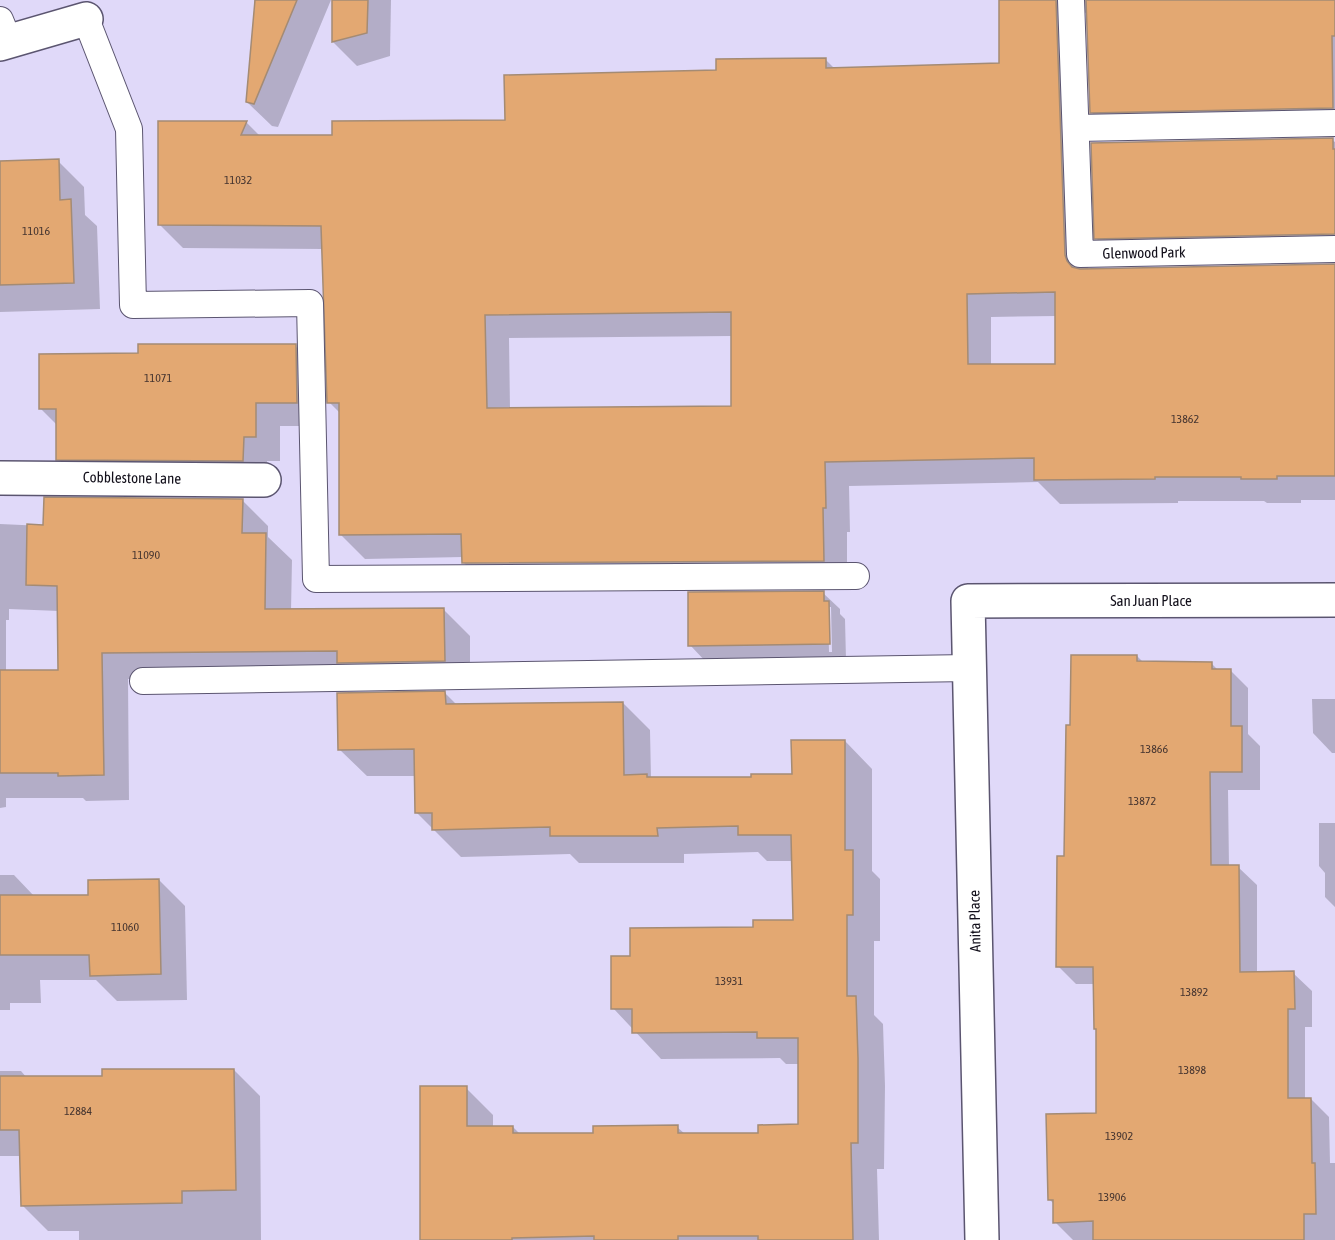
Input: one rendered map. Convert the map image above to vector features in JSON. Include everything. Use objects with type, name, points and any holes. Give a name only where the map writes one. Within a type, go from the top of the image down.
[{"type":"street","points":[[3,35],[87,19]]},
{"type":"street","name":"Cobblestone Lane","points":[[0,478],[264,480]]},
{"type":"street","name":"San Juan Place","points":[[968,601],[1335,600]]},
{"type":"street","name":"Anita Place","points":[[968,601],[982,1240]]},
{"type":"lane","name":"Glenwood Park","points":[[1071,0],[1080,254],[1335,249]]},
{"type":"lane","points":[[87,19],[129,129],[133,305],[310,303],[316,579],[856,576]]},
{"type":"lane","points":[[1076,128],[1335,123]]},
{"type":"lane","points":[[143,681],[969,668]]},
{"type":"building","points":[[255,0],[297,0],[254,104],[246,102]]},
{"type":"building","points":[[332,0],[368,0],[367,33],[332,42]]},
{"type":"building","points":[[999,0],[1056,0],[1065,255],[1072,267],[1080,269],[1335,264],[1335,476],[1277,476],[1277,479],[1155,477],[1155,479],[1034,480],[1034,458],[825,462],[824,561],[462,563],[461,534],[339,535],[339,403],[327,403],[321,226],[158,225],[158,121],[247,121],[241,135],[332,135],[332,121],[505,120],[504,75],[716,70],[716,59],[826,58],[826,68],[999,63]],"holes":[[[1055,292],[1055,364],[968,364],[967,294]],[[731,312],[731,406],[487,408],[485,315]]]},
{"type":"building","points":[[1086,0],[1335,0],[1335,36],[1332,36],[1333,108],[1090,113]]},
{"type":"building","points":[[1333,138],[1335,234],[1094,239],[1091,143]]},
{"type":"building","points":[[59,159],[60,200],[71,199],[74,283],[0,285],[0,161]]},
{"type":"building","points":[[138,344],[296,344],[297,403],[256,403],[256,437],[244,437],[243,461],[56,460],[56,409],[39,409],[39,354],[138,353]]},
{"type":"building","points":[[44,497],[243,499],[242,533],[266,533],[265,609],[444,608],[445,661],[337,663],[337,651],[102,653],[104,775],[58,776],[58,773],[0,773],[0,670],[58,670],[57,586],[26,585],[27,524],[43,525]]},
{"type":"building","points":[[824,591],[824,601],[829,601],[830,644],[688,646],[688,592]]},
{"type":"building","points":[[1071,655],[1137,655],[1137,661],[1212,662],[1212,669],[1231,669],[1231,726],[1242,726],[1242,772],[1210,772],[1211,865],[1239,865],[1240,972],[1294,971],[1295,1009],[1288,1009],[1288,1098],[1311,1098],[1312,1163],[1315,1163],[1316,1214],[1304,1214],[1304,1240],[1093,1240],[1093,1221],[1053,1223],[1053,1200],[1048,1200],[1046,1114],[1096,1113],[1093,967],[1056,967],[1057,856],[1064,856],[1066,725],[1070,725]]},
{"type":"building","points":[[445,691],[446,704],[623,702],[624,775],[751,777],[751,774],[792,774],[791,740],[845,740],[845,850],[853,850],[853,915],[847,915],[847,996],[856,996],[858,1058],[858,1143],[851,1143],[853,1240],[758,1240],[758,1236],[678,1236],[678,1240],[594,1240],[594,1236],[512,1238],[512,1240],[420,1240],[420,1086],[467,1086],[467,1126],[513,1126],[513,1133],[593,1133],[593,1126],[678,1125],[678,1133],[758,1133],[758,1125],[798,1124],[798,1038],[757,1038],[757,1032],[632,1033],[632,1009],[611,1009],[611,956],[630,956],[630,928],[753,927],[753,920],[793,920],[791,835],[738,835],[738,826],[657,828],[658,836],[550,836],[550,827],[432,830],[432,813],[415,813],[414,749],[338,750],[337,693]]},
{"type":"building","points":[[159,879],[161,974],[90,976],[89,955],[0,955],[0,895],[88,895],[88,880]]},
{"type":"building","points":[[102,1069],[234,1069],[236,1190],[182,1191],[182,1203],[21,1206],[19,1130],[0,1130],[0,1076],[102,1076]]}]
